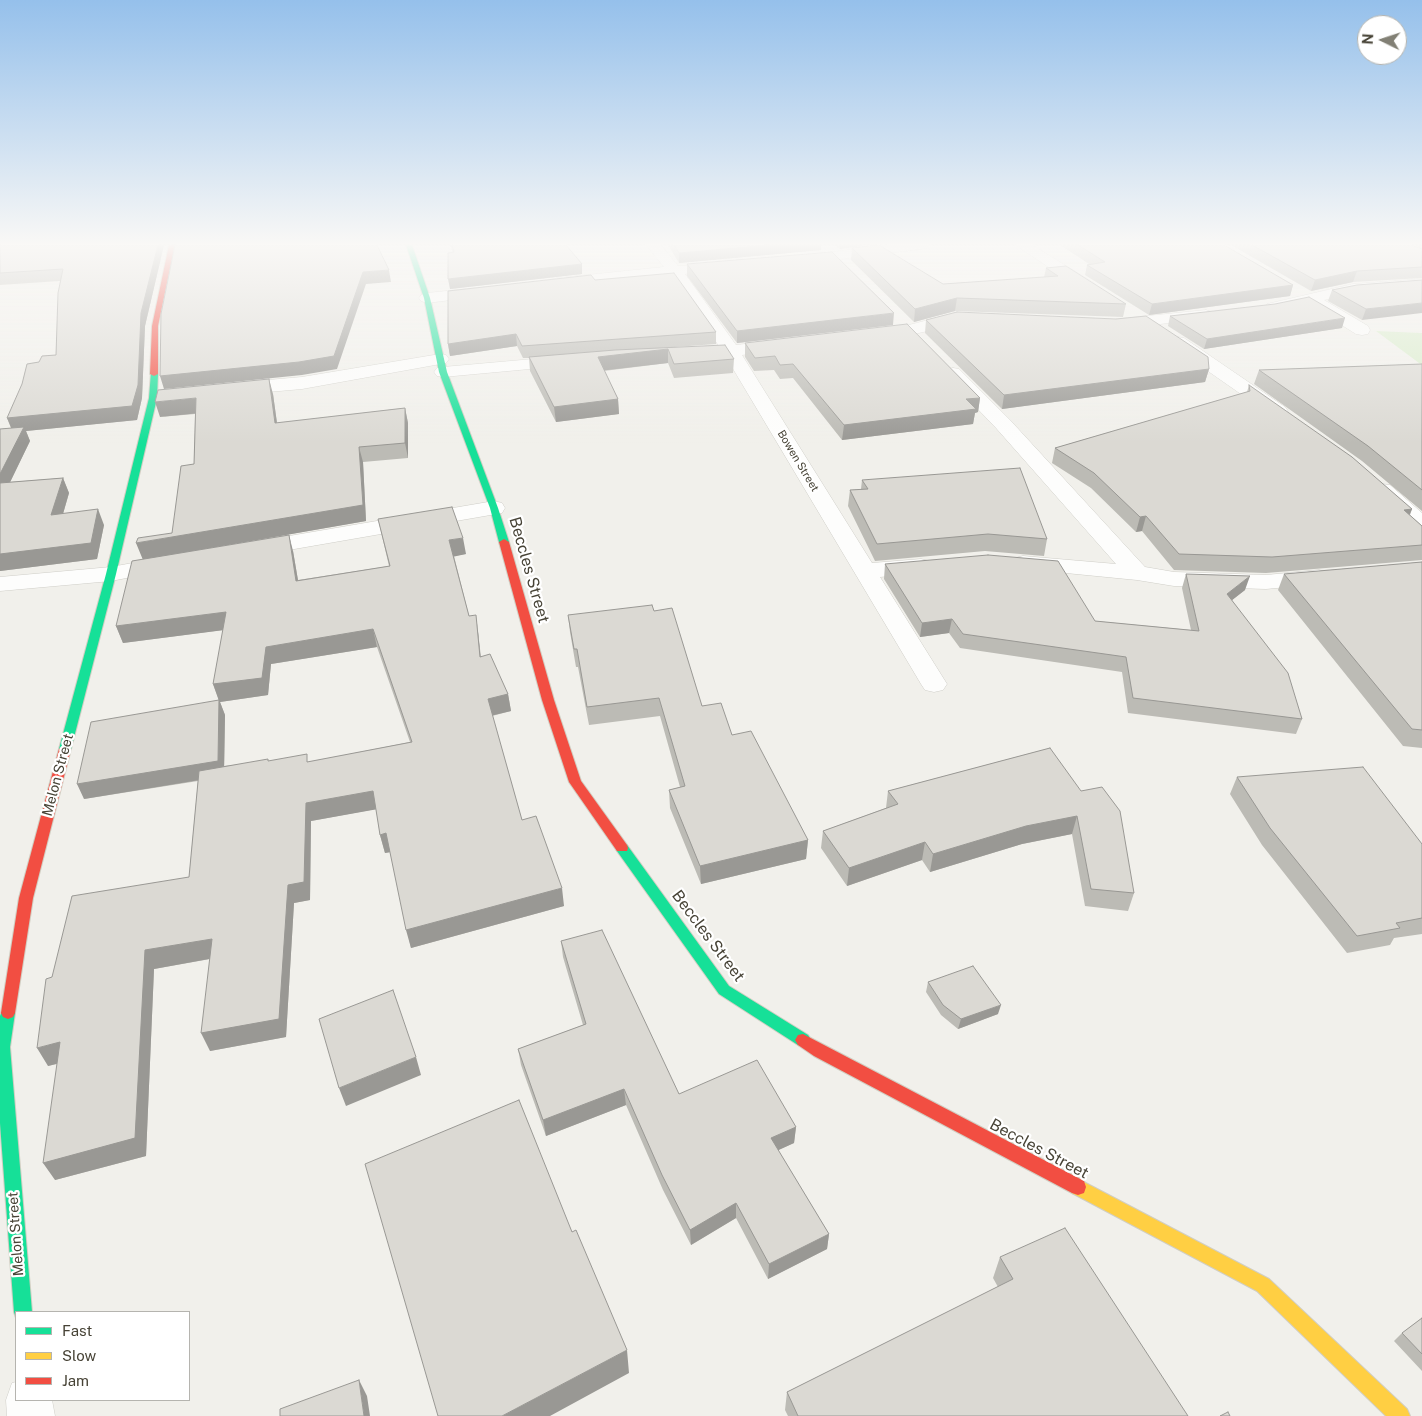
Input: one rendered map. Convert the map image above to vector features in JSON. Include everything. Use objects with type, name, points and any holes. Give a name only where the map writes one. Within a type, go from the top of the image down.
[{"type":"street","name":"Melon Street","points":[[23,1311],[1,1048],[26,898],[111,574],[153,398],[155,326],[158,311]]},
{"type":"street","name":"Beccles Street","points":[[430,311],[441,366],[494,508],[548,700],[575,782],[724,990],[819,1052],[1263,1285],[1400,1416]]},
{"type":"street","name":"Bowen Street","points":[[703,311],[731,351],[934,684]]},
{"type":"street","points":[[1127,311],[1190,350],[1292,422]]},
{"type":"street","points":[[1330,311],[1362,330]]},
{"type":"street","points":[[1103,324],[1144,322],[1223,313]]},
{"type":"street","points":[[896,316],[923,343]]},
{"type":"street","points":[[856,335],[910,330],[954,318],[974,318]]},
{"type":"street","points":[[674,354],[731,351],[800,342]]},
{"type":"street","points":[[218,391],[441,366],[587,359]]},
{"type":"street","points":[[943,363],[1003,424],[1137,572]]},
{"type":"street","points":[[153,398],[172,396]]},
{"type":"street","points":[[1369,479],[1422,525]]},
{"type":"street","points":[[229,554],[494,508]]},
{"type":"street","points":[[0,584],[111,574],[190,560]]},
{"type":"street","points":[[1004,561],[1137,572],[1174,579],[1266,582],[1344,575]]},
{"type":"street","points":[[865,572],[939,564]]},
{"type":"street","points":[[29,1401],[31,1416]]},
{"type":"green space","points":[[1376,331],[1422,333],[1422,365],[1419,363]]},
{"type":"building","points":[[57,311],[141,311],[138,385],[132,406],[7,418],[22,384],[27,364],[39,362],[42,356],[56,355]]},
{"type":"building","points":[[162,311],[350,311],[334,356],[299,362],[160,376]]},
{"type":"building","points":[[448,311],[701,311],[716,332],[522,346],[516,334],[448,344]]},
{"type":"building","points":[[722,311],[892,311],[894,313],[737,331]]},
{"type":"building","points":[[1213,311],[1333,311],[1345,318],[1207,339],[1170,316]]},
{"type":"building","points":[[957,312],[1116,319],[1146,316],[1208,357],[1209,369],[1004,395],[926,320]]},
{"type":"building","points":[[907,324],[980,398],[966,399],[976,409],[844,425],[793,364],[780,365],[775,356],[755,358],[745,343]]},
{"type":"building","points":[[725,345],[734,359],[674,364],[668,349],[598,357],[618,399],[554,407],[529,357],[615,350]]},
{"type":"building","points":[[1422,364],[1422,490],[1368,446],[1259,370]]},
{"type":"building","points":[[269,379],[275,423],[405,408],[405,443],[359,447],[363,505],[136,543],[138,538],[172,533],[181,466],[194,464],[196,398],[155,402],[158,390]]},
{"type":"building","points":[[1249,385],[1352,457],[1412,509],[1404,510],[1422,526],[1422,545],[1272,557],[1179,554],[1146,516],[1140,517],[1094,473],[1055,448],[1250,391]]},
{"type":"building","points":[[24,427],[0,474],[0,429]]},
{"type":"building","points":[[1020,468],[1047,539],[988,534],[877,544],[850,490],[868,489],[862,480]]},
{"type":"building","points":[[63,478],[51,515],[98,509],[91,543],[0,554],[0,483]]},
{"type":"building","points":[[452,507],[463,538],[449,540],[469,616],[476,615],[480,657],[490,654],[508,694],[488,699],[522,820],[536,816],[562,888],[406,930],[386,833],[380,835],[373,791],[306,803],[304,882],[288,885],[279,1019],[201,1033],[212,939],[145,950],[135,1138],[43,1163],[60,1042],[37,1048],[46,979],[52,977],[72,896],[189,877],[199,771],[307,754],[307,762],[412,742],[373,629],[266,647],[262,678],[213,684],[226,612],[116,626],[132,561],[289,535],[296,581],[390,566],[378,519]]},
{"type":"building","points":[[988,555],[1058,561],[1095,621],[1199,631],[1186,574],[1250,576],[1227,594],[1288,673],[1302,719],[1133,698],[1126,657],[963,634],[952,619],[922,623],[885,564]]},
{"type":"building","points":[[1422,562],[1422,730],[1412,729],[1284,574]]},
{"type":"building","points":[[652,605],[654,611],[672,608],[702,706],[721,703],[732,735],[751,731],[808,840],[700,866],[669,790],[685,786],[659,698],[587,707],[577,649],[574,649],[568,615]]},
{"type":"building","points":[[219,700],[218,761],[77,784],[91,722]]},
{"type":"building","points":[[1050,748],[1081,791],[1102,787],[1120,811],[1134,893],[1091,889],[1077,816],[1026,826],[933,854],[925,842],[849,868],[823,831],[898,804],[888,791]]},
{"type":"building","points":[[1363,767],[1422,844],[1422,918],[1396,923],[1400,928],[1357,936],[1270,828],[1237,777]]},
{"type":"building","points":[[602,930],[679,1094],[757,1060],[796,1127],[771,1138],[829,1234],[769,1264],[736,1203],[690,1230],[662,1175],[624,1089],[543,1120],[518,1049],[586,1024],[561,941]]},
{"type":"building","points":[[973,966],[1001,1005],[961,1019],[943,1005],[928,982]]},
{"type":"building","points":[[393,990],[416,1057],[339,1088],[319,1019]]},
{"type":"building","points":[[519,1100],[572,1232],[576,1230],[627,1350],[502,1416],[438,1416],[365,1164]]},
{"type":"building","points":[[1065,1228],[1188,1416],[798,1416],[787,1392],[1013,1279],[1000,1257]]},
{"type":"building","points":[[1422,1318],[1422,1354],[1402,1333]]},
{"type":"building","points":[[359,1380],[364,1416],[280,1416],[280,1409]]},
{"type":"building","points":[[1228,1412],[1230,1416],[1220,1416]]},
{"type":"traffic: fast","points":[[430,311],[443,372],[494,508],[504,542]]},
{"type":"traffic: fast","points":[[65,749],[111,574],[153,398],[154,374]]},
{"type":"traffic: fast","points":[[622,848],[724,990],[803,1040]]},
{"type":"traffic: fast","points":[[8,1013],[2,1047],[23,1311]]},
{"type":"traffic: slow","points":[[1078,1187],[1263,1285],[1400,1416]]},
{"type":"traffic: jam","points":[[154,374],[155,326],[158,311]]},
{"type":"traffic: jam","points":[[504,542],[548,700],[575,782],[622,848]]},
{"type":"traffic: jam","points":[[8,1013],[26,898],[65,749]]},
{"type":"traffic: jam","points":[[803,1040],[819,1051],[1078,1187]]}]
